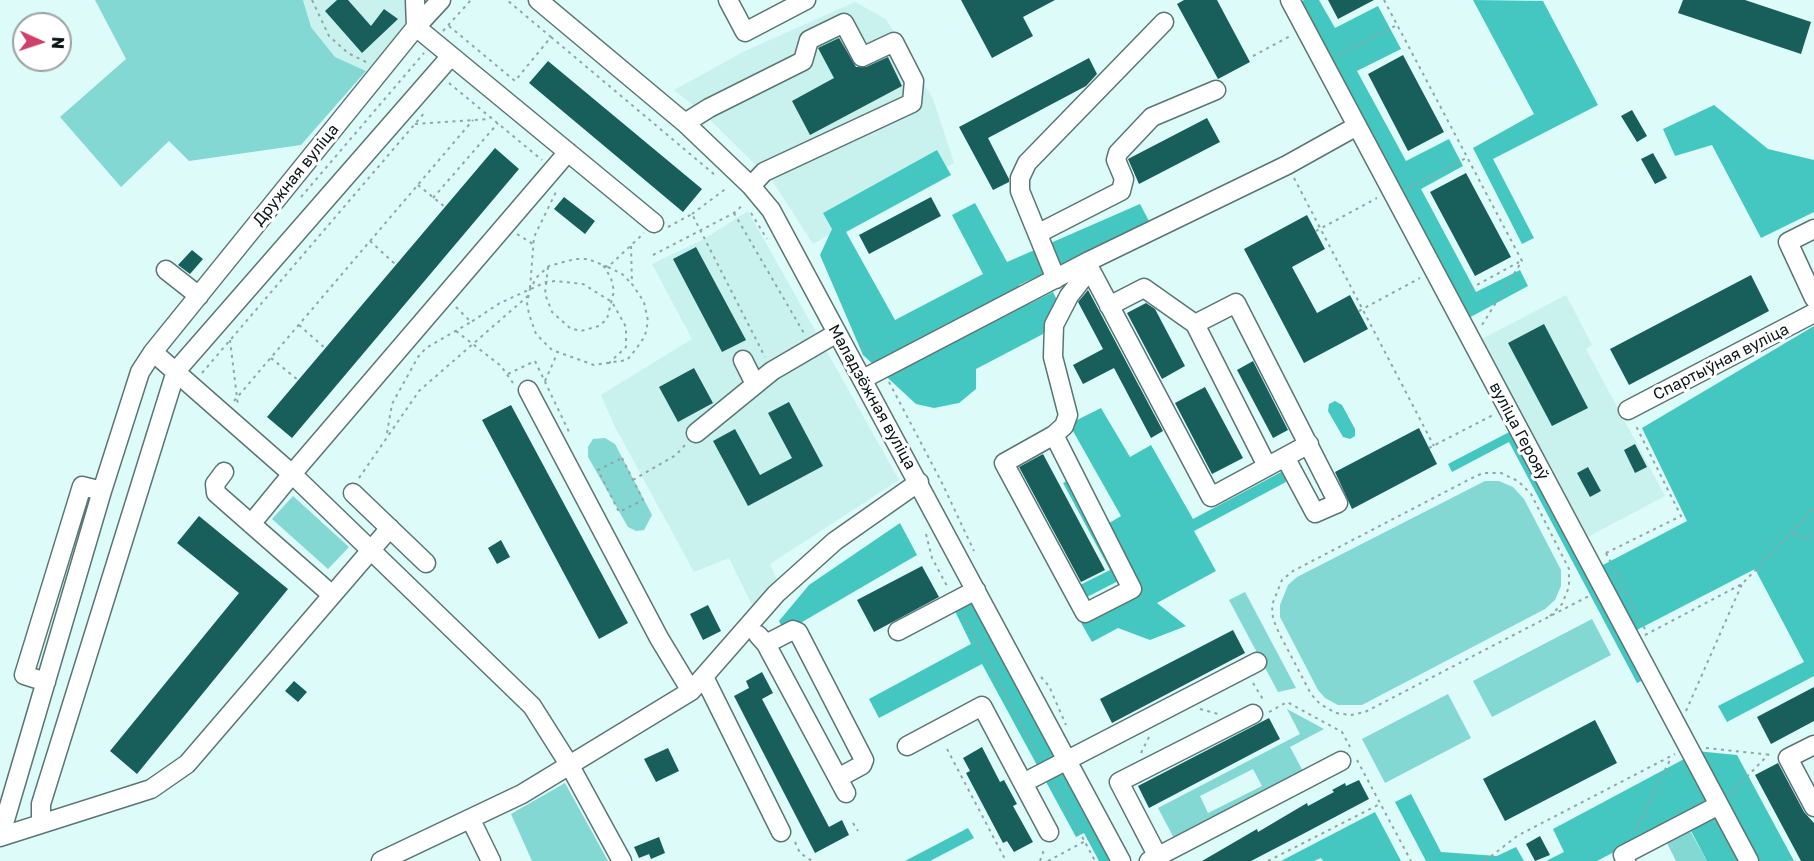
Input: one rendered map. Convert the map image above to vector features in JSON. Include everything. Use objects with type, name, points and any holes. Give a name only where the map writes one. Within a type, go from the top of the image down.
[{"type":"street","points":[[415,0],[416,27],[654,223]]},
{"type":"street","name":"Дружная вуліца","points":[[0,837],[102,491],[140,372],[153,352],[416,27],[441,0]]},
{"type":"street","name":"Маладзёжная вуліца","points":[[538,0],[685,123],[748,194],[771,210],[919,482],[1120,861]]},
{"type":"street","points":[[728,0],[745,32],[806,0]]},
{"type":"street","name":"вуліца Герояў","points":[[1290,0],[1358,126],[1400,189],[1434,271],[1749,861]]},
{"type":"street","points":[[1056,279],[1039,232],[1020,191],[1020,178],[1027,163],[1164,22]]},
{"type":"street","points":[[685,123],[709,108],[803,61],[809,40],[844,23],[862,57],[894,42],[914,81],[912,103],[764,172],[748,194]]},
{"type":"street","points":[[41,822],[41,804],[181,367],[443,78],[451,56]]},
{"type":"street","points":[[1039,232],[1121,191],[1124,179],[1116,160],[1118,153],[1152,117],[1216,90]]},
{"type":"street","points":[[863,379],[1056,279],[1089,265],[1287,165],[1358,126]]},
{"type":"street","points":[[251,524],[568,152]]},
{"type":"street","points":[[1814,229],[1788,242],[1814,298]]},
{"type":"street","points":[[1089,265],[1210,496],[1310,444]]},
{"type":"street","points":[[1054,435],[1132,589],[1085,613],[1004,463],[1054,435],[1064,426],[1068,414],[1053,357],[1054,326],[1069,296],[1089,265]]},
{"type":"street","points":[[166,270],[199,296]]},
{"type":"street","points":[[1109,306],[1144,288],[1195,324],[1268,466]]},
{"type":"street","points":[[1195,324],[1236,303],[1310,444],[1338,503],[1315,513],[1285,457]]},
{"type":"street","name":"Спартыўная вуліца","points":[[1628,410],[1814,313]]},
{"type":"street","points":[[696,433],[755,384],[837,333]]},
{"type":"street","points":[[153,352],[181,367],[532,706],[570,766],[622,861]]},
{"type":"street","points":[[743,360],[755,384]]},
{"type":"street","points":[[528,390],[659,638],[691,691]]},
{"type":"street","points":[[224,472],[215,484],[216,493],[331,594]]},
{"type":"street","points":[[381,861],[471,820],[570,766],[691,691],[776,594],[835,541],[919,482]]},
{"type":"street","points":[[46,682],[24,675],[82,486],[102,491]]},
{"type":"street","points":[[353,493],[426,563]]},
{"type":"street","points":[[0,837],[41,822],[151,789],[187,764],[369,549],[390,528]]},
{"type":"street","points":[[898,631],[976,590]]},
{"type":"street","points":[[42,615],[64,622]]},
{"type":"street","points":[[749,625],[766,644],[842,785],[862,765],[864,760],[798,632],[794,630],[766,644]]},
{"type":"street","points":[[1023,783],[1251,665]]},
{"type":"street","points":[[704,677],[781,832]]},
{"type":"street","points":[[907,746],[982,706],[1049,832]]},
{"type":"street","points":[[1253,714],[1119,782],[1153,859],[1349,755]]},
{"type":"street","points":[[1814,745],[1788,758],[1814,807]]},
{"type":"street","points":[[1621,859],[1719,805]]},
{"type":"street","points":[[471,820],[491,861]]},
{"type":"path","points":[[312,0],[329,36],[348,53],[382,69]]},
{"type":"path","points":[[295,204],[471,0]]},
{"type":"path","points":[[507,0],[719,179]]},
{"type":"path","points":[[1384,0],[1522,261]]},
{"type":"path","points":[[1338,56],[1397,25]]},
{"type":"path","points":[[448,26],[515,81],[551,37]]},
{"type":"path","points":[[1253,56],[1297,32]]},
{"type":"path","points":[[419,58],[554,168],[559,187],[534,237],[530,271],[529,314],[536,334],[557,352],[594,364],[609,364],[627,360],[645,336],[648,321],[644,302],[632,284],[601,263],[575,259],[549,266],[530,289]]},
{"type":"path","points":[[442,91],[443,78]]},
{"type":"path","points":[[181,367],[201,376],[429,107]]},
{"type":"path","points":[[415,124],[492,118]]},
{"type":"path","points":[[230,340],[237,398],[473,120]]},
{"type":"path","points":[[433,198],[498,123]]},
{"type":"path","points":[[1316,231],[1468,157]]},
{"type":"path","points":[[1287,165],[1322,227],[1434,446]]},
{"type":"path","points":[[418,185],[444,207]]},
{"type":"path","points":[[692,214],[728,186]]},
{"type":"path","points":[[653,255],[734,213],[748,194]]},
{"type":"path","points":[[734,213],[813,347]]},
{"type":"path","points":[[608,267],[654,223]]},
{"type":"path","points":[[370,241],[396,265]]},
{"type":"path","points":[[631,246],[632,284]]},
{"type":"path","points":[[1464,291],[1522,261]]},
{"type":"path","points":[[1482,325],[1522,261]]},
{"type":"path","points":[[549,266],[545,294],[552,312],[570,328],[580,331],[599,326],[606,318],[612,302],[614,291],[611,278],[601,263]]},
{"type":"path","points":[[1359,311],[1434,271]]},
{"type":"path","points":[[387,435],[392,404],[412,366],[426,348],[500,303],[546,282],[556,280],[583,284],[612,302],[622,317],[628,336],[626,347],[620,356],[609,364]]},
{"type":"path","points":[[353,493],[362,471],[419,391],[475,345],[529,295]]},
{"type":"path","points":[[445,296],[471,322]]},
{"type":"path","points":[[299,325],[325,348]]},
{"type":"path","points":[[456,331],[508,374]]},
{"type":"path","points":[[545,381],[557,352]]},
{"type":"path","points":[[271,358],[298,380]]},
{"type":"path","points":[[1429,448],[1507,408]]},
{"type":"path","points":[[1606,553],[1681,516],[1628,410]]},
{"type":"path","points":[[633,480],[676,455],[696,433]]},
{"type":"path","points":[[622,458],[643,500],[619,512],[609,493],[598,470],[622,458]]},
{"type":"path","points":[[1550,616],[1562,604],[1569,587],[1569,569],[1531,494],[1518,481],[1501,473],[1483,473],[1472,478],[1293,570],[1282,580],[1272,604],[1273,619],[1279,633],[1311,694],[1320,705],[1336,713],[1351,715],[1365,712],[1604,589]]},
{"type":"path","points":[[601,496],[609,493]]},
{"type":"path","points":[[1678,728],[1742,584],[1814,509]]},
{"type":"path","points":[[1792,534],[1814,539]]},
{"type":"path","points":[[1632,641],[1742,584]]},
{"type":"path","points":[[1251,665],[1269,712],[1287,702],[1342,732],[1349,755],[1380,804],[1411,861]]},
{"type":"path","points":[[1485,861],[1517,836],[1688,747],[1769,754],[1788,758]]},
{"type":"path","points":[[947,749],[1006,861]]},
{"type":"path","points":[[1719,805],[1769,754]]},
{"type":"path","points":[[1621,859],[1672,756]]},
{"type":"path","points":[[1268,861],[1380,804]]},
{"type":"path","points":[[854,823],[858,831]]},
{"type":"path","points":[[1048,861],[1084,841]]},
{"type":"shaded area","points":[[95,0],[303,0],[311,27],[335,57],[366,71],[301,145],[189,161],[169,141],[121,187],[60,117],[126,59]]},
{"type":"shaded area","points":[[303,0],[430,0],[366,71],[335,57],[311,27]]},
{"type":"shaded area","points":[[1304,0],[1319,0],[1335,28],[1378,6],[1401,49],[1357,71],[1406,161],[1449,139],[1463,166],[1421,189],[1476,292],[1520,270],[1528,286],[1465,320],[1298,3]]},
{"type":"shaded area","points":[[1473,0],[1543,1],[1598,105],[1493,159],[1534,238],[1522,244],[1473,148],[1534,114]]},
{"type":"shaded area","points":[[855,2],[886,19],[933,99],[954,163],[813,244],[773,182],[703,113],[674,90],[745,51]]},
{"type":"shaded area","points":[[1714,105],[1768,149],[1814,160],[1814,212],[1761,238],[1712,145],[1675,156],[1663,129]]},
{"type":"shaded area","points":[[937,150],[951,175],[846,232],[895,320],[983,274],[952,215],[975,203],[1007,262],[1140,204],[1151,225],[1019,285],[1029,304],[1053,292],[1058,302],[1043,334],[976,369],[976,389],[959,403],[934,408],[916,404],[863,355],[820,255],[832,229],[823,213]]},
{"type":"shaded area","points":[[748,211],[899,480],[770,564],[779,584],[752,605],[729,558],[694,572],[614,425],[601,395],[692,339],[652,264],[704,239]]},
{"type":"shaded area","points":[[1566,295],[1592,345],[1586,349],[1665,496],[1584,539],[1478,341]]},
{"type":"shaded area","points":[[1814,326],[1814,676],[1727,722],[1718,706],[1804,662],[1755,569],[1633,632],[1599,567],[1687,521],[1642,428]]},
{"type":"shaded area","points":[[1335,401],[1342,405],[1355,429],[1355,436],[1350,439],[1343,437],[1328,411],[1329,404]]},
{"type":"shaded area","points":[[1101,408],[1130,457],[1151,445],[1193,519],[1283,471],[1286,482],[1194,531],[1216,571],[1157,603],[1186,626],[1150,640],[1118,628],[1092,642],[1080,621],[1140,590],[1106,525],[1121,516],[1069,424]]},
{"type":"shaded area","points":[[1513,430],[1645,679],[1637,683],[1509,442],[1452,472],[1448,464]]},
{"type":"shaded area","points":[[605,438],[615,444],[652,515],[644,530],[636,531],[628,527],[588,457],[588,447],[593,439]]},
{"type":"shaded area","points":[[1069,480],[1122,579],[1087,597],[1080,585],[1110,570],[1063,483]]},
{"type":"shaded area","points":[[1485,481],[1499,481],[1513,487],[1524,499],[1561,570],[1561,586],[1555,600],[1545,609],[1362,705],[1338,705],[1325,698],[1318,690],[1280,617],[1280,605],[1288,585],[1297,577]]},
{"type":"shaded area","points":[[293,496],[349,547],[328,569],[272,519]]},
{"type":"shaded area","points":[[900,523],[917,555],[785,632],[779,621],[809,585]]},
{"type":"shaded area","points":[[1245,592],[1296,688],[1278,692],[1229,600]]},
{"type":"shaded area","points":[[974,596],[1116,861],[1099,861],[1084,833],[1076,837],[982,664],[879,718],[869,699],[971,644],[953,607]]},
{"type":"shaded area","points":[[1592,619],[1611,655],[1492,717],[1473,681]]},
{"type":"shaded area","points":[[1448,694],[1471,738],[1385,783],[1362,739]]},
{"type":"shaded area","points":[[1287,709],[1324,729],[1290,747],[1304,773],[1175,840],[1158,808],[1300,734]],"holes":[[[1253,769],[1262,786],[1208,813],[1200,796]]]},
{"type":"shaded area","points":[[1696,751],[1737,755],[1794,861],[1755,861]]},
{"type":"shaded area","points":[[1686,758],[1709,802],[1597,861],[1546,861],[1564,852],[1553,829]]},
{"type":"shaded area","points":[[565,783],[608,861],[532,861],[511,814]]},
{"type":"shaded area","points":[[1411,794],[1441,852],[1497,856],[1516,847],[1524,861],[1426,861],[1395,802]]},
{"type":"shaded area","points":[[1375,812],[1401,861],[1323,861],[1321,858],[1314,861],[1281,861]]},
{"type":"shaded area","points":[[1718,814],[1743,861],[1707,861],[1690,829]]},
{"type":"shaded area","points":[[968,828],[974,838],[930,861],[905,861]]},
{"type":"shaded area","points":[[1689,829],[1707,861],[1676,861],[1666,841]]},
{"type":"building","points":[[337,0],[348,0],[371,26],[384,9],[398,19],[362,53],[325,11]]},
{"type":"building","points":[[961,0],[1055,0],[1023,17],[1033,36],[992,58]]},
{"type":"building","points":[[1184,0],[1217,0],[1250,62],[1218,79],[1177,4]]},
{"type":"building","points":[[1328,0],[1374,0],[1338,19]]},
{"type":"building","points":[[1683,0],[1745,0],[1811,22],[1801,54],[1678,13]]},
{"type":"building","points":[[839,38],[856,67],[866,67],[888,57],[902,86],[810,135],[792,101],[834,78],[818,48]]},
{"type":"building","points":[[1403,55],[1444,132],[1408,151],[1368,74]]},
{"type":"building","points":[[1089,58],[1097,74],[1086,86],[988,138],[1009,179],[1009,182],[993,190],[959,127]]},
{"type":"building","points":[[548,61],[702,189],[683,212],[529,83]]},
{"type":"building","points":[[1632,110],[1647,136],[1637,142],[1621,116]]},
{"type":"building","points":[[1207,118],[1220,142],[1139,184],[1128,159]]},
{"type":"building","points":[[495,148],[519,169],[292,438],[267,417]]},
{"type":"building","points":[[1653,153],[1667,178],[1655,184],[1641,159]]},
{"type":"building","points":[[1466,173],[1511,257],[1475,276],[1430,192]]},
{"type":"building","points":[[564,197],[595,221],[585,234],[554,209]]},
{"type":"building","points":[[931,197],[941,216],[869,254],[859,235]]},
{"type":"building","points":[[1307,215],[1325,249],[1292,267],[1317,313],[1350,295],[1368,329],[1304,363],[1244,249]]},
{"type":"building","points":[[696,247],[746,340],[722,352],[673,259]]},
{"type":"building","points":[[192,250],[203,259],[190,274],[178,265]]},
{"type":"building","points":[[1751,275],[1769,311],[1629,385],[1610,349]]},
{"type":"building","points":[[1088,290],[1163,431],[1151,438],[1114,368],[1083,384],[1073,365],[1103,349],[1078,302]]},
{"type":"building","points":[[1146,303],[1155,309],[1185,366],[1162,379],[1127,313]]},
{"type":"building","points":[[1544,324],[1588,408],[1552,426],[1508,343]]},
{"type":"building","points":[[1253,361],[1288,430],[1273,438],[1237,370]]},
{"type":"building","points":[[694,368],[713,403],[678,422],[659,387]]},
{"type":"building","points":[[1205,387],[1243,458],[1212,474],[1175,403]]},
{"type":"building","points":[[789,402],[823,466],[748,506],[713,441],[735,429],[760,475],[792,458],[768,413]]},
{"type":"building","points":[[511,405],[628,623],[599,639],[482,420]]},
{"type":"building","points":[[1419,428],[1437,464],[1352,509],[1335,472]]},
{"type":"building","points":[[1635,444],[1647,467],[1635,473],[1624,450]]},
{"type":"building","points":[[1043,454],[1105,570],[1081,582],[1019,467]]},
{"type":"building","points":[[1588,467],[1601,491],[1590,497],[1577,473]]},
{"type":"building","points":[[199,516],[288,589],[137,774],[110,751],[239,593],[177,543]]},
{"type":"building","points":[[501,540],[510,557],[497,564],[488,548]]},
{"type":"building","points":[[922,566],[939,597],[874,632],[857,600]]},
{"type":"building","points":[[708,605],[721,631],[703,640],[690,614]]},
{"type":"building","points":[[1233,630],[1245,653],[1112,723],[1100,699]]},
{"type":"building","points":[[762,672],[773,693],[762,699],[829,827],[842,820],[849,835],[815,853],[734,696],[749,688],[746,681]]},
{"type":"building","points":[[294,681],[307,692],[298,702],[285,691]]},
{"type":"building","points":[[1814,687],[1814,721],[1771,744],[1757,717]]},
{"type":"building","points":[[1269,718],[1280,739],[1149,808],[1138,786]]},
{"type":"building","points":[[1595,720],[1617,763],[1505,821],[1483,779]]},
{"type":"building","points":[[982,747],[1000,782],[1004,780],[1017,804],[1013,806],[1033,842],[1014,852],[1007,841],[1003,843],[966,773],[970,771],[963,758]]},
{"type":"building","points":[[668,748],[679,771],[656,782],[644,759]]},
{"type":"building","points":[[1778,763],[1804,812],[1814,823],[1814,861],[1801,861],[1755,775]]},
{"type":"building","points":[[1359,780],[1369,799],[1251,861],[1202,861],[1257,829],[1258,832],[1307,803],[1308,806],[1334,792],[1332,790],[1345,783],[1346,786]]},
{"type":"building","points":[[1540,836],[1550,855],[1535,861],[1526,844]]},
{"type":"building","points":[[659,837],[665,853],[651,859],[649,854],[639,858],[634,847]]}]
